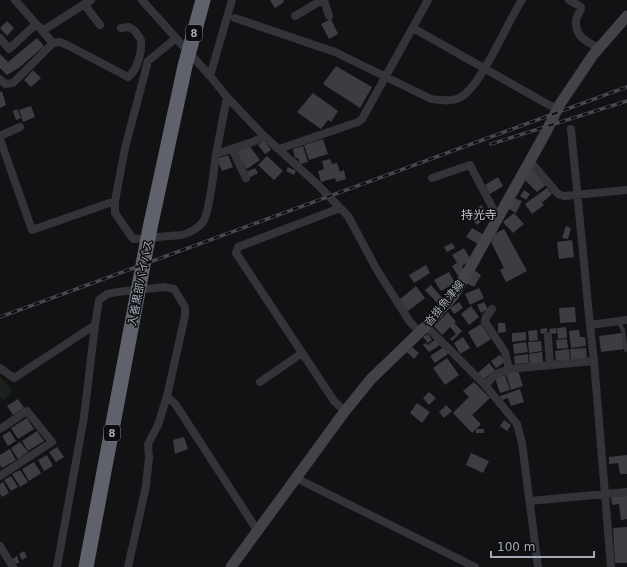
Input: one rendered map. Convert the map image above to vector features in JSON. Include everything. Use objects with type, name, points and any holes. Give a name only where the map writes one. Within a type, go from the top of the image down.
[{"type":"highway","name":"入善黒部バイパス","points":[[86,567],[150,228],[185,66],[203,0]]},
{"type":"main road","name":"沓掛魚津線","points":[[231,567],[345,411],[371,379],[423,329],[453,296],[530,161],[558,108],[599,48],[627,16]]},
{"type":"street","points":[[15,0],[53,43]]},
{"type":"street","points":[[142,0],[227,97],[264,136],[317,184],[348,216],[377,270],[410,322],[423,329],[485,385],[517,424],[522,442],[538,567]]},
{"type":"street","points":[[210,76],[232,0]]},
{"type":"street","points":[[295,16],[323,0],[328,16]]},
{"type":"street","points":[[279,149],[358,122],[362,119],[428,0]]},
{"type":"street","points":[[235,18],[335,52],[431,99],[444,101],[458,98],[472,88],[522,0]]},
{"type":"street","points":[[569,0],[581,6],[581,11],[576,22],[579,36],[581,39],[599,48]]},
{"type":"street","points":[[42,31],[87,2],[100,25]]},
{"type":"street","points":[[0,38],[9,49],[36,24]]},
{"type":"street","points":[[0,79],[5,84],[13,83],[53,43],[60,42],[128,77],[131,75],[140,56],[141,40],[135,31],[129,28],[121,28]]},
{"type":"street","points":[[413,28],[549,105],[558,108]]},
{"type":"street","points":[[175,39],[148,61],[125,148],[115,201],[115,213],[133,240],[182,235],[188,233],[202,223],[207,214],[216,154],[227,97]]},
{"type":"street","points":[[20,127],[0,140],[32,230],[115,201]]},
{"type":"street","points":[[571,129],[594,361],[611,567]]},
{"type":"street","points":[[216,154],[255,141],[264,136]]},
{"type":"street","points":[[232,149],[246,178]]},
{"type":"street","points":[[530,161],[558,194],[564,196],[627,190]]},
{"type":"street","points":[[432,178],[470,165],[498,218]]},
{"type":"street","points":[[340,208],[238,247],[236,253],[334,401],[345,411]]},
{"type":"street","points":[[57,567],[84,417],[99,300],[107,294],[164,287],[174,289],[185,307],[186,316],[167,396],[158,425],[148,444],[149,457],[146,486],[128,567]]},
{"type":"street","points":[[492,309],[486,317],[485,322],[505,352],[509,369]]},
{"type":"street","points":[[590,325],[627,320]]},
{"type":"street","points":[[0,368],[14,378],[95,325]]},
{"type":"street","points":[[548,336],[550,366]]},
{"type":"street","points":[[260,382],[302,354]]},
{"type":"street","points":[[485,385],[496,374],[509,369],[594,361]]},
{"type":"street","points":[[167,396],[176,405],[257,530]]},
{"type":"street","points":[[0,429],[27,411],[52,442],[0,476]]},
{"type":"street","points":[[296,478],[475,567]]},
{"type":"street","points":[[530,501],[627,492]]},
{"type":"street","points":[[0,546],[13,567]]},
{"type":"lane","points":[[618,321],[623,330],[626,350]]},
{"type":"shaded area","points":[[0,377],[12,390],[4,400],[0,397]]},
{"type":"building","points":[[270,0],[283,0],[284,2],[275,8]]},
{"type":"building","points":[[331,19],[338,34],[329,39],[321,24]]},
{"type":"building","points":[[7,21],[14,28],[7,36],[0,28]]},
{"type":"building","points":[[37,38],[44,46],[20,67],[7,75],[0,68],[0,54],[8,62]]},
{"type":"building","points":[[336,66],[372,87],[360,108],[323,84]]},
{"type":"building","points":[[33,70],[41,78],[31,87],[24,80]]},
{"type":"building","points":[[2,91],[6,105],[0,108],[0,92]]},
{"type":"building","points":[[313,93],[338,111],[331,122],[328,120],[321,129],[297,112]]},
{"type":"building","points":[[31,106],[35,117],[23,122],[19,110]]},
{"type":"building","points":[[17,109],[21,118],[16,120],[13,111]]},
{"type":"building","points":[[323,139],[328,154],[309,160],[304,145]]},
{"type":"building","points":[[264,140],[271,150],[265,154],[258,145]]},
{"type":"building","points":[[248,144],[260,160],[247,169],[236,153]]},
{"type":"building","points":[[303,146],[308,162],[300,164],[298,158],[295,158],[293,149]]},
{"type":"building","points":[[228,155],[233,167],[222,171],[217,159]]},
{"type":"building","points":[[267,156],[283,171],[274,180],[258,165]]},
{"type":"building","points":[[330,159],[332,164],[337,163],[340,172],[344,170],[346,179],[336,182],[335,178],[321,182],[318,171],[324,169],[322,161]]},
{"type":"building","points":[[288,167],[296,171],[294,175],[286,171]]},
{"type":"building","points":[[255,168],[258,173],[249,178],[246,172]]},
{"type":"building","points":[[533,168],[546,185],[537,192],[524,179]]},
{"type":"building","points":[[498,177],[503,186],[490,194],[485,185]]},
{"type":"building","points":[[547,188],[552,194],[543,202],[540,199],[544,205],[532,214],[525,204]]},
{"type":"building","points":[[524,190],[530,194],[526,200],[520,196]]},
{"type":"building","points":[[514,198],[522,201],[516,213],[509,209]]},
{"type":"building","points":[[481,205],[489,215],[477,225],[469,215]]},
{"type":"building","points":[[514,213],[524,224],[513,233],[503,222]]},
{"type":"building","points":[[566,226],[571,228],[568,239],[562,238]]},
{"type":"building","points":[[472,228],[484,235],[478,244],[466,237]]},
{"type":"building","points":[[504,229],[527,271],[506,282],[500,270],[504,268],[491,242],[496,233]]},
{"type":"building","points":[[572,240],[574,257],[559,259],[557,242]]},
{"type":"building","points":[[452,243],[455,248],[447,252],[444,247]]},
{"type":"building","points":[[464,248],[471,260],[462,266],[465,271],[458,276],[452,266],[457,263],[452,255]]},
{"type":"building","points":[[426,265],[430,273],[414,283],[409,275]]},
{"type":"building","points":[[474,270],[481,275],[474,287],[466,283]]},
{"type":"building","points":[[449,272],[455,283],[441,291],[434,280]]},
{"type":"building","points":[[431,285],[444,300],[439,305],[425,290]]},
{"type":"building","points":[[416,286],[425,298],[408,311],[399,300]]},
{"type":"building","points":[[479,288],[484,298],[470,305],[465,294]]},
{"type":"building","points":[[459,302],[463,308],[454,314],[450,308]]},
{"type":"building","points":[[484,302],[488,309],[481,313],[477,305]]},
{"type":"building","points":[[471,306],[479,317],[469,325],[461,314]]},
{"type":"building","points":[[575,307],[576,322],[560,323],[559,308]]},
{"type":"building","points":[[448,312],[456,322],[454,323],[462,331],[452,341],[450,339],[456,334],[450,327],[442,335],[434,326]]},
{"type":"building","points":[[498,323],[505,323],[506,332],[498,333]]},
{"type":"building","points":[[481,324],[491,339],[477,348],[468,332]]},
{"type":"building","points":[[566,327],[567,338],[558,339],[557,328]]},
{"type":"building","points":[[547,328],[547,333],[541,334],[540,329]]},
{"type":"building","points":[[556,328],[557,333],[550,334],[549,329]]},
{"type":"building","points":[[537,330],[538,340],[529,341],[528,331]]},
{"type":"building","points":[[579,330],[580,337],[585,337],[586,346],[571,348],[569,331]]},
{"type":"building","points":[[526,332],[526,340],[512,342],[512,333]]},
{"type":"building","points":[[622,333],[624,349],[601,352],[599,336]]},
{"type":"building","points":[[428,334],[432,340],[428,343],[423,337]]},
{"type":"building","points":[[463,337],[470,348],[460,354],[454,343]]},
{"type":"building","points":[[436,339],[440,345],[429,352],[423,345],[426,343],[428,345]]},
{"type":"building","points":[[567,339],[568,348],[557,349],[556,340]]},
{"type":"building","points":[[541,341],[542,351],[529,353],[528,342]]},
{"type":"building","points":[[526,342],[528,352],[514,354],[513,344]]},
{"type":"building","points":[[412,347],[419,353],[414,359],[407,352]]},
{"type":"building","points":[[444,347],[448,354],[435,363],[430,356]]},
{"type":"building","points":[[586,348],[587,359],[571,360],[570,349]]},
{"type":"building","points":[[569,349],[570,360],[556,361],[555,351]]},
{"type":"building","points":[[542,352],[543,362],[530,364],[529,354]]},
{"type":"building","points":[[528,354],[529,363],[515,364],[514,356]]},
{"type":"building","points":[[500,355],[505,362],[496,368],[491,361]]},
{"type":"building","points":[[447,358],[459,375],[445,385],[433,368]]},
{"type":"building","points":[[489,363],[495,370],[484,379],[478,373]]},
{"type":"building","points":[[518,370],[523,386],[511,390],[506,374]]},
{"type":"building","points":[[505,375],[510,390],[500,393],[495,378]]},
{"type":"building","points":[[474,382],[490,398],[472,415],[481,424],[472,433],[453,413],[469,397],[463,391]]},
{"type":"building","points":[[520,389],[524,402],[511,406],[508,398],[502,400],[500,396]]},
{"type":"building","points":[[429,392],[436,398],[429,405],[423,398]]},
{"type":"building","points":[[18,399],[24,408],[13,415],[7,406]]},
{"type":"building","points":[[417,403],[430,412],[422,423],[410,413]]},
{"type":"building","points":[[446,405],[452,411],[444,418],[439,412]]},
{"type":"building","points":[[27,418],[34,429],[18,439],[11,428]]},
{"type":"building","points":[[504,420],[511,425],[507,431],[500,426]]},
{"type":"building","points":[[476,429],[484,429],[484,433],[476,433]]},
{"type":"building","points":[[10,431],[16,441],[8,446],[2,436]]},
{"type":"building","points":[[37,431],[44,441],[28,451],[22,441]]},
{"type":"building","points":[[184,437],[188,449],[175,454],[173,440]]},
{"type":"building","points":[[20,442],[28,452],[18,459],[11,448]]},
{"type":"building","points":[[57,447],[64,457],[56,462],[49,452]]},
{"type":"building","points":[[10,449],[16,460],[2,468],[0,465],[0,455]]},
{"type":"building","points":[[471,453],[489,461],[483,473],[466,465]]},
{"type":"building","points":[[47,455],[53,466],[44,471],[38,460]]},
{"type":"building","points":[[627,455],[627,474],[620,474],[618,463],[609,464],[609,457]]},
{"type":"building","points":[[34,462],[41,473],[29,481],[22,469]]},
{"type":"building","points":[[20,470],[28,482],[20,487],[12,474]]},
{"type":"building","points":[[11,476],[18,487],[11,491],[4,480]]},
{"type":"building","points":[[3,482],[9,493],[2,497],[0,494],[0,484]]},
{"type":"building","points":[[627,496],[627,519],[621,520],[619,504],[612,505],[611,497]]},
{"type":"building","points":[[627,527],[627,563],[615,563],[613,528]]},
{"type":"building","points":[[24,551],[27,557],[22,560],[19,554]]},
{"type":"building","points":[[17,556],[19,562],[16,564],[12,559]]},
{"type":"railway","points":[[0,317],[627,87]]},
{"type":"railway","points":[[491,144],[627,101]]},
{"type":"district","name":"持光寺","points":[[479,215]]}]
